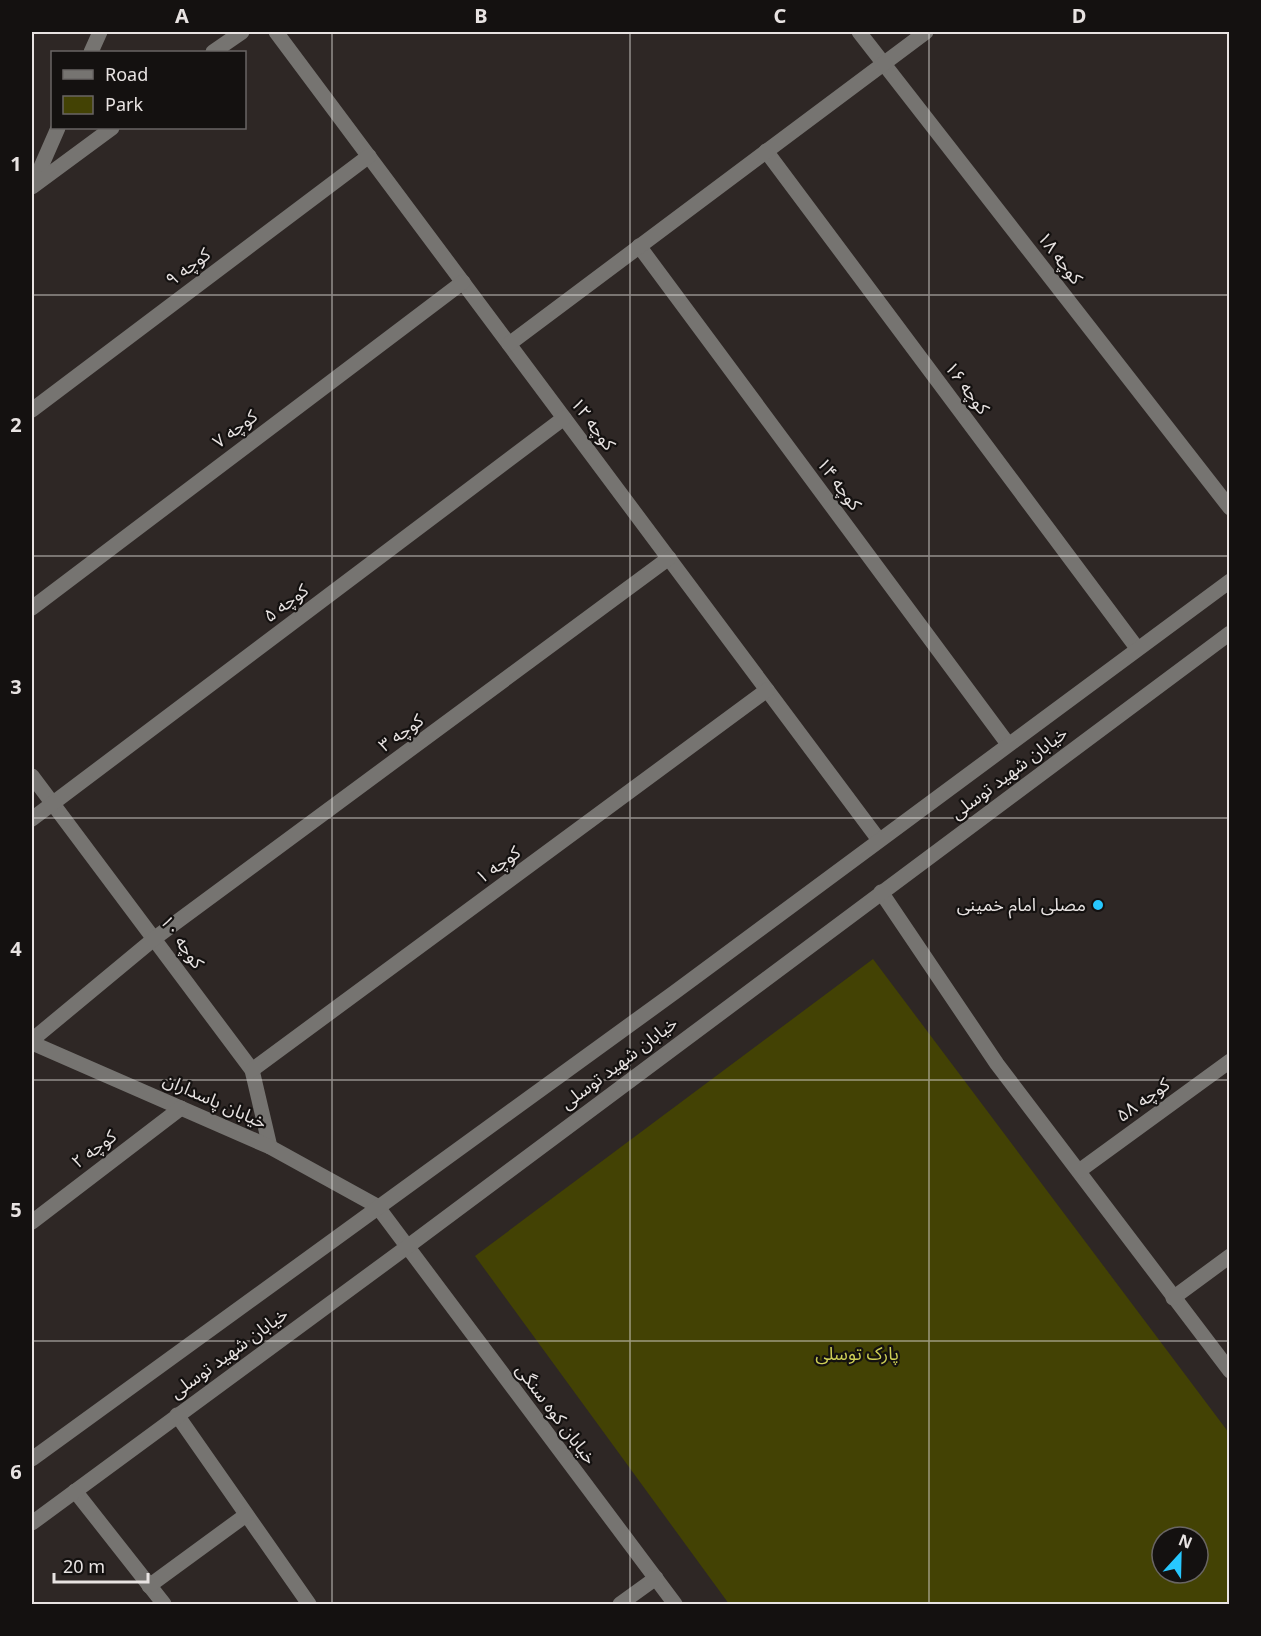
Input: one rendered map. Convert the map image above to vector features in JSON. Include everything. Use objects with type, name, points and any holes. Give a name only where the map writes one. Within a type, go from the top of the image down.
[{"type":"street","points":[[91,51],[100,32]]},
{"type":"street","points":[[214,51],[242,32]]},
{"type":"street","name":"کوچه ۱۲","points":[[276,32],[879,840]]},
{"type":"street","name":"کوچه ۱۸","points":[[859,32],[1230,508]]},
{"type":"street","points":[[509,344],[926,32]]},
{"type":"street","points":[[32,186],[58,129]]},
{"type":"street","points":[[32,186],[111,129]]},
{"type":"street","name":"کوچه ۱۶","points":[[766,151],[1137,648]]},
{"type":"street","name":"کوچه ۹","points":[[32,410],[369,156]]},
{"type":"street","name":"کوچه ۱۴","points":[[639,246],[1008,744]]},
{"type":"street","name":"کوچه ۷","points":[[32,608],[463,282]]},
{"type":"street","name":"کوچه ۵","points":[[32,819],[564,418]]},
{"type":"street","name":"کوچه ۳","points":[[32,1041],[155,938],[669,558]]},
{"type":"street","name":"خیابان شهید توسلی","points":[[32,1459],[377,1206],[675,992],[1230,581]]},
{"type":"street","name":"خیابان شهید توسلی","points":[[32,1523],[407,1247],[1230,633]]},
{"type":"street","name":"کوچه ۱","points":[[252,1070],[767,690]]},
{"type":"street","name":"کوچه ۱۰","points":[[32,776],[252,1070],[270,1147]]},
{"type":"street","points":[[880,892],[997,1064],[1230,1371]]},
{"type":"street","name":"خیابان پاسداران","points":[[32,1041],[270,1147],[377,1206]]},
{"type":"street","name":"کوچه ۵۸","points":[[1079,1171],[1230,1061]]},
{"type":"street","name":"کوچه ۲","points":[[32,1222],[181,1108]]},
{"type":"street","name":"خیابان کوه سنگی","points":[[377,1206],[675,1605]]},
{"type":"street","points":[[1173,1298],[1230,1256]]},
{"type":"street","points":[[177,1416],[309,1605]]},
{"type":"street","points":[[75,1491],[164,1605]]},
{"type":"street","points":[[149,1586],[246,1515]]},
{"type":"street","points":[[620,1605],[656,1578]]},
{"type":"green space","name":"پارک توسلی","points":[[873,959],[1229,1433],[1229,1604],[729,1604],[475,1256]]},
{"type":"place","name":"مصلی امام خمینی","points":[[1098,905]]}]
